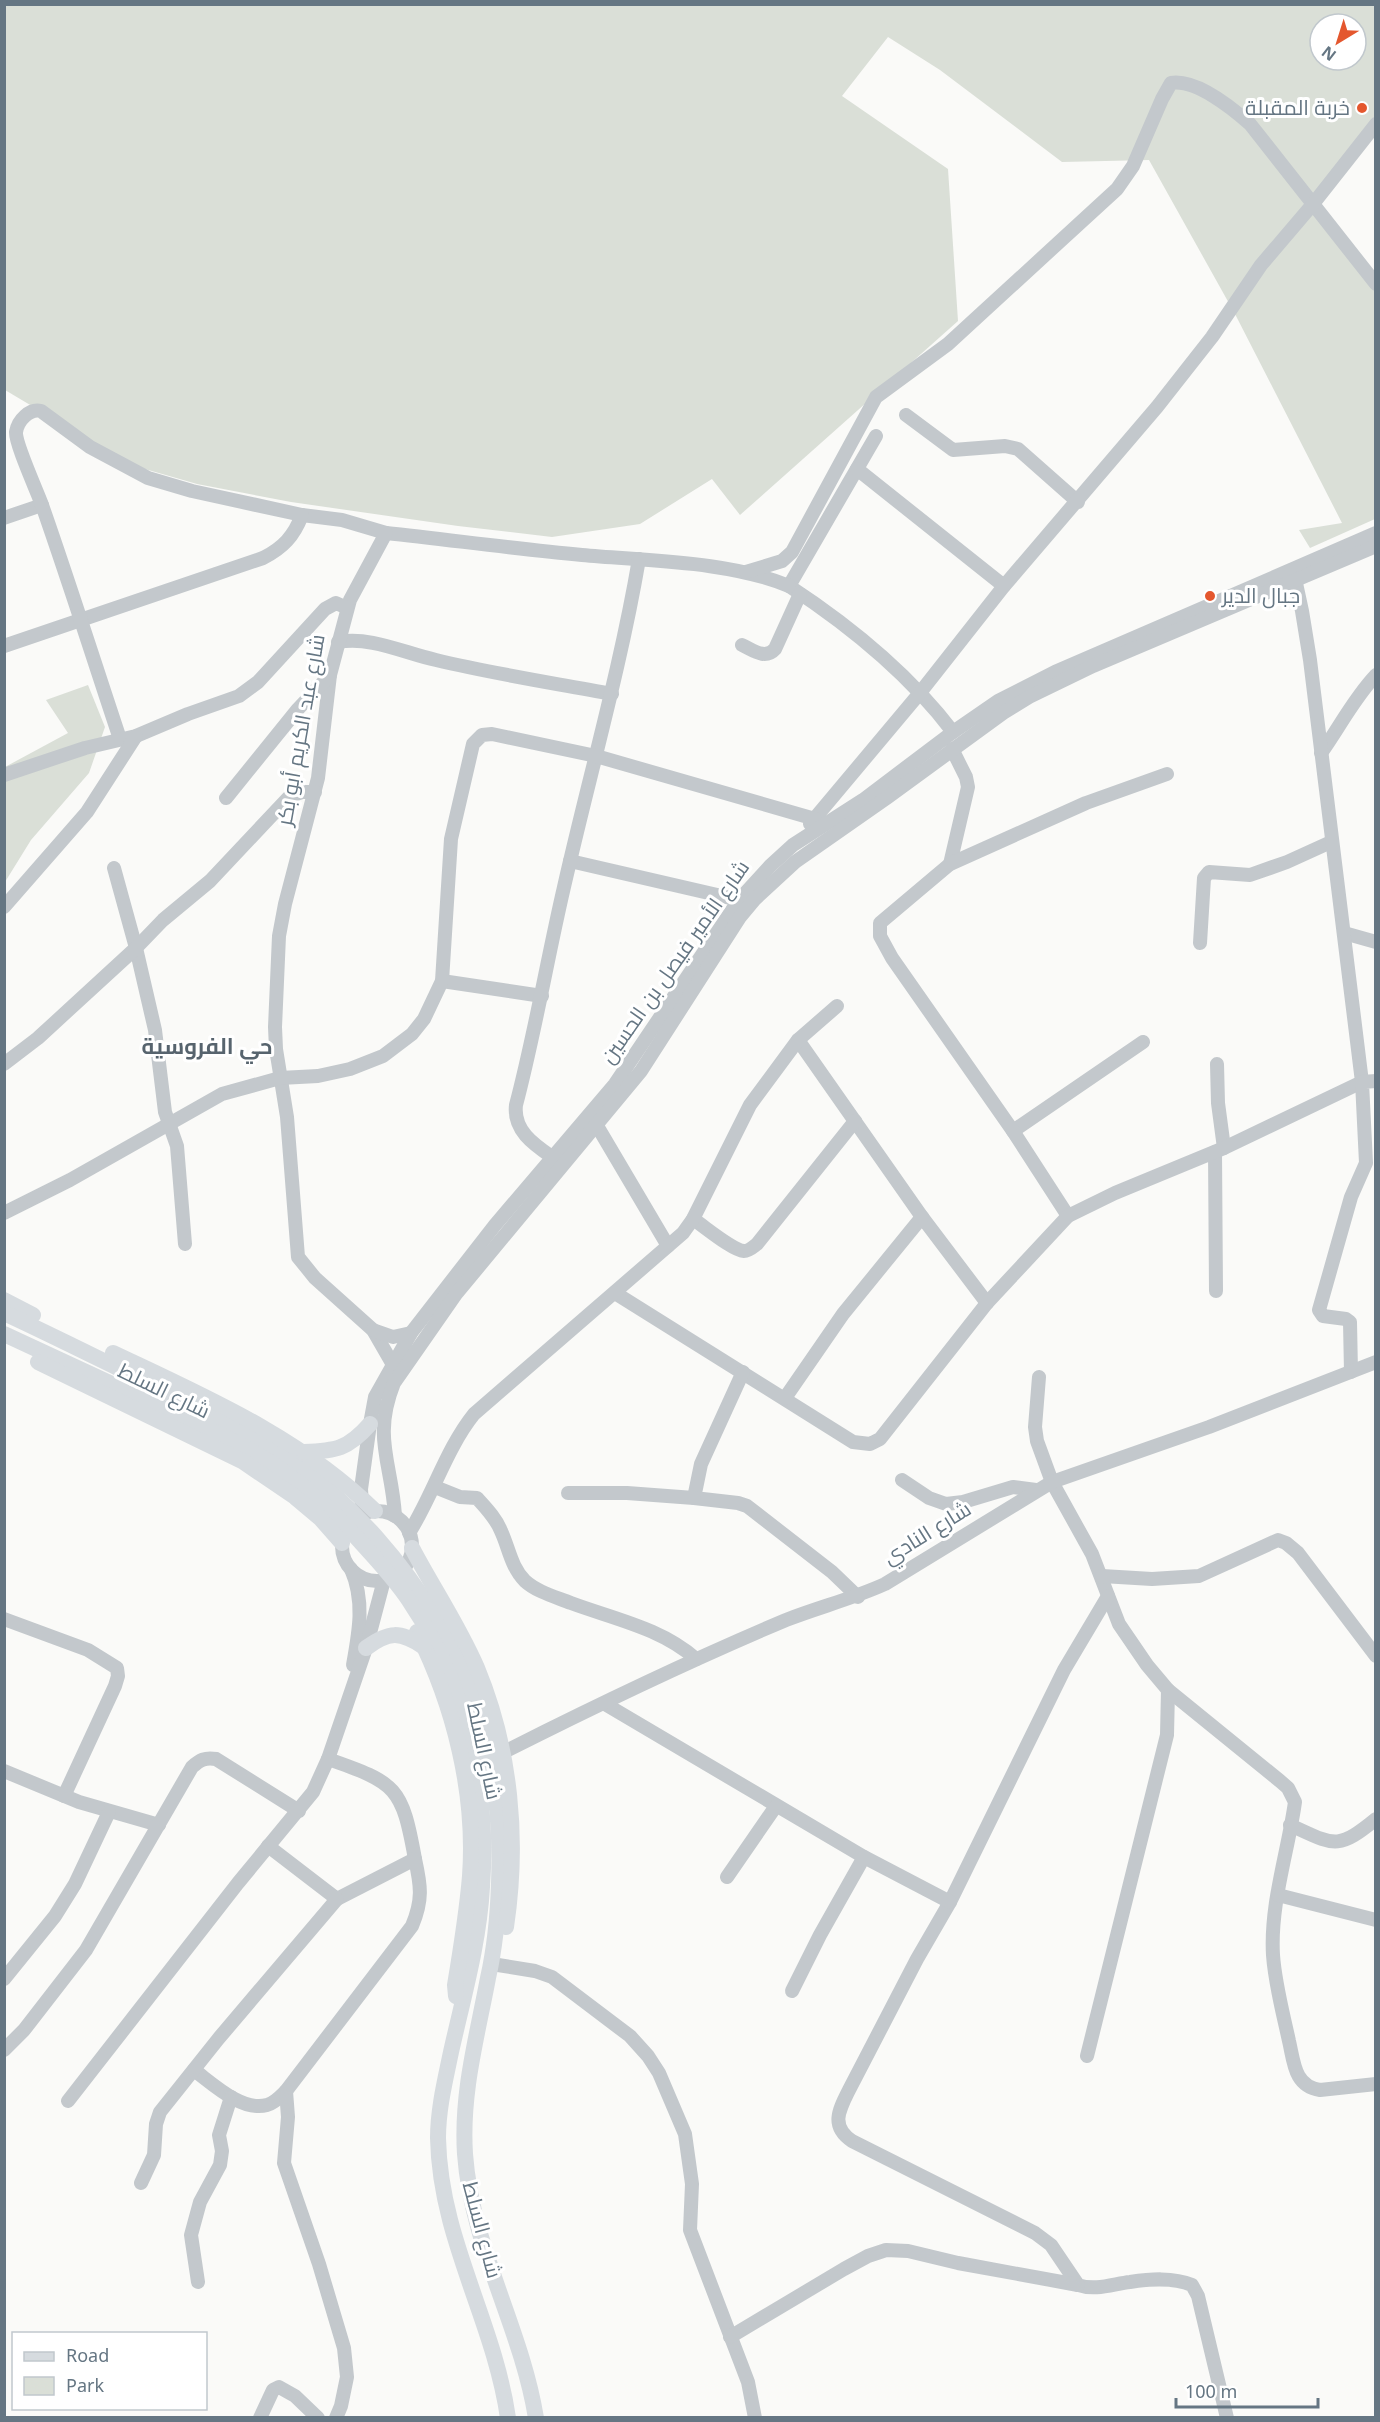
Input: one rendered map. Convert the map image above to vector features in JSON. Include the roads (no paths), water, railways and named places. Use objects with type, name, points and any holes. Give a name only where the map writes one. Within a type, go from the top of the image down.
[{"type":"main road","points":[[4,1300],[214,1401],[304,1452],[366,1508]]},
{"type":"main road","name":"شارع السلط","points":[[8,1315],[211,1413],[297,1464],[360,1519],[392,1555],[430,1607],[456,1653],[495,1792],[500,1859],[493,1972],[465,2100],[467,2175],[481,2241],[522,2359],[536,2418]]},
{"type":"main road","name":"شارع السلط","points":[[4,1334],[244,1447],[282,1470],[318,1499],[361,1543],[410,1602],[442,1659],[475,1727],[482,1814],[483,1869],[478,1932],[440,2103],[438,2141],[442,2186],[459,2258],[501,2379],[508,2418]]},
{"type":"main road","points":[[4,1346],[242,1461],[295,1497],[320,1518],[342,1543]]},
{"type":"main road","points":[[304,1452],[338,1449],[353,1440],[369,1424]]},
{"type":"main road","points":[[411,1541],[477,1668],[504,1752],[513,1839],[513,1884],[493,1972]]},
{"type":"main road","points":[[386,1580],[424,1647],[455,1732],[465,1778],[470,1823],[470,1875],[455,1985],[460,2013]]},
{"type":"main road","points":[[366,1648],[383,1638],[398,1635],[408,1637],[424,1647]]},
{"type":"street","points":[[746,572],[782,561],[792,552],[874,399],[948,344],[1117,189],[1133,166],[1161,99],[1171,83],[1176,82],[1195,87],[1235,110],[1250,124],[1376,284]]},
{"type":"street","points":[[793,844],[1196,358],[1261,265],[1376,124]]},
{"type":"street","points":[[120,759],[80,619],[42,505],[18,443],[16,432],[26,415],[38,410],[90,447],[148,478],[192,491],[302,515],[342,520],[386,533],[746,572],[795,590],[866,641],[953,732]]},
{"type":"street","points":[[906,415],[953,450],[1005,446],[1018,449],[1078,502]]},
{"type":"street","points":[[742,645],[765,655],[775,649],[812,547],[876,436]]},
{"type":"street","points":[[857,469],[1005,586]]},
{"type":"street","points":[[4,518],[42,505]]},
{"type":"street","points":[[4,646],[263,558],[285,544],[302,515]]},
{"type":"street","name":"شارع عبد الكريم أبو بكر","points":[[386,533],[358,582],[347,608],[330,675],[315,792],[285,904],[279,936],[275,1027],[287,1117],[298,1257],[315,1278],[373,1330],[392,1363]]},
{"type":"street","name":"شارع الأمير فيصل بن الحسين","points":[[366,1508],[369,1424],[375,1398],[392,1363],[411,1333],[495,1225],[615,1084],[740,900],[770,866],[793,844],[932,756],[952,749],[1029,697],[1294,575],[1376,533]]},
{"type":"street","points":[[798,541],[812,547]]},
{"type":"street","name":"شارع الأمير فيصل بن الحسين","points":[[395,1516],[382,1437],[388,1399],[394,1383],[456,1294],[641,1071],[714,955],[755,899],[795,862],[932,756],[953,732],[998,702],[1047,675],[1294,575],[1376,546]]},
{"type":"street","points":[[552,1157],[530,1140],[515,1117],[516,1105],[542,996],[570,861],[612,694],[639,559]]},
{"type":"street","points":[[1294,575],[1302,611],[1344,933],[1369,1081],[1366,1163],[1351,1197],[1318,1310],[1323,1316],[1346,1319],[1350,1322],[1351,1372]]},
{"type":"street","points":[[4,775],[114,740],[136,736],[238,696],[249,690],[325,609],[336,603],[347,608]]},
{"type":"street","points":[[338,642],[365,641],[437,660],[612,694]]},
{"type":"street","points":[[226,798],[298,709],[330,675]]},
{"type":"street","points":[[1321,753],[1361,692],[1376,675]]},
{"type":"street","points":[[4,1213],[70,1180],[222,1094],[247,1085],[280,1078],[318,1076],[350,1069],[383,1056],[401,1044],[418,1026],[442,981],[451,839],[473,744],[476,738],[482,735],[492,734],[596,756],[815,819]]},
{"type":"street","points":[[4,907],[87,812],[136,736]]},
{"type":"street","points":[[950,864],[968,787],[966,777],[952,749]]},
{"type":"street","points":[[1068,1216],[1013,1131],[892,957],[880,936],[879,928],[881,920],[950,864],[1086,803],[1167,774]]},
{"type":"street","points":[[4,1064],[38,1038],[136,948],[163,920],[224,867],[290,796],[302,792],[315,792]]},
{"type":"street","points":[[1200,943],[1204,879],[1209,872],[1250,875],[1331,842]]},
{"type":"street","points":[[570,861],[740,900]]},
{"type":"street","points":[[114,868],[136,948],[159,1049],[162,1098],[169,1124],[176,1138],[185,1245]]},
{"type":"street","points":[[1344,933],[1376,942]]},
{"type":"street","points":[[442,981],[542,996]]},
{"type":"street","points":[[351,1569],[363,1578],[386,1580],[403,1569],[411,1541],[435,1487],[459,1437],[474,1414],[683,1233],[693,1219],[744,1115],[798,1040],[837,1006]]},
{"type":"street","points":[[798,1040],[922,1217],[987,1303]]},
{"type":"street","points":[[1013,1131],[1143,1042]]},
{"type":"street","points":[[1216,1291],[1219,1150],[1217,1064]]},
{"type":"street","points":[[615,1293],[853,1442],[862,1444],[876,1442],[987,1303],[1068,1216],[1369,1081]]},
{"type":"street","points":[[590,1112],[668,1246]]},
{"type":"street","points":[[693,1219],[734,1247],[742,1251],[750,1250],[855,1121]]},
{"type":"street","points":[[785,1398],[843,1314],[922,1217]]},
{"type":"street","points":[[373,1330],[393,1337],[411,1333]]},
{"type":"street","name":"شارع النادي","points":[[504,1752],[696,1659],[789,1619],[858,1597],[885,1584],[1052,1482],[1209,1427],[1376,1362]]},
{"type":"street","points":[[694,1498],[701,1464],[743,1372]]},
{"type":"street","points":[[1039,1377],[1035,1427],[1037,1441],[1052,1482],[1102,1576],[1119,1624],[1147,1665],[1168,1690],[1288,1788],[1295,1802],[1278,1895],[1273,1942],[1274,1967],[1294,2064],[1300,2081],[1320,2090],[1376,2084]]},
{"type":"street","points":[[902,1480],[929,1498],[946,1504],[963,1502],[1013,1487],[1036,1490]]},
{"type":"street","points":[[435,1487],[460,1497],[477,1498],[502,1532],[511,1560],[525,1581],[557,1598],[669,1639],[696,1659]]},
{"type":"street","points":[[568,1493],[627,1493],[694,1498],[747,1506],[824,1565],[858,1597]]},
{"type":"street","points":[[348,1696],[360,1609],[356,1582],[344,1557],[342,1543],[350,1524],[366,1508],[395,1516],[406,1527],[411,1541]]},
{"type":"street","points":[[1102,1576],[1152,1579],[1199,1576],[1278,1540],[1286,1543],[1298,1553],[1376,1656]]},
{"type":"street","points":[[68,2101],[313,1791],[328,1759],[366,1648],[386,1580]]},
{"type":"street","points":[[1078,2285],[1051,2245],[1035,2233],[852,2141],[840,2130],[839,2114],[849,2090],[917,1959],[950,1902],[1064,1670],[1108,1596]]},
{"type":"street","points":[[4,1619],[88,1650],[117,1668],[118,1676],[115,1686],[64,1796]]},
{"type":"street","points":[[1087,2056],[1167,1735],[1168,1690]]},
{"type":"street","points":[[605,1704],[864,1857],[950,1902]]},
{"type":"street","points":[[4,2050],[24,2030],[86,1950],[192,1767],[201,1759],[207,1757],[216,1759],[299,1811]]},
{"type":"street","points":[[194,2070],[231,2097],[256,2106],[267,2105],[286,2091],[412,1926],[421,1899],[404,1808],[394,1791],[382,1780],[369,1773],[328,1759]]},
{"type":"street","points":[[4,1771],[109,1812],[159,1825]]},
{"type":"street","points":[[727,1877],[776,1806]]},
{"type":"street","points":[[4,1979],[55,1916],[75,1884],[109,1812]]},
{"type":"street","points":[[1290,1825],[1337,1842],[1355,1836],[1376,1819]]},
{"type":"street","points":[[268,1846],[337,1899]]},
{"type":"street","points":[[792,1991],[820,1935],[864,1857]]},
{"type":"street","points":[[141,2183],[154,2155],[156,2124],[160,2112],[219,2038],[337,1899],[415,1859]]},
{"type":"street","points":[[1278,1895],[1376,1920]]},
{"type":"street","points":[[493,1972],[535,1971],[552,1977],[630,2036],[659,2073],[685,2134],[692,2184],[690,2230],[748,2382],[755,2418]]},
{"type":"street","points":[[286,2091],[288,2117],[284,2163],[319,2264],[344,2348],[346,2377],[341,2406],[336,2418]]},
{"type":"street","points":[[198,2282],[191,2235],[200,2202],[220,2164],[222,2151],[219,2135],[231,2097]]},
{"type":"street","points":[[730,2337],[844,2269],[868,2256],[886,2250],[908,2251],[1089,2288],[1147,2280],[1174,2280],[1192,2285],[1198,2296],[1227,2418]]},
{"type":"street","points":[[260,2418],[273,2390],[279,2387],[295,2396],[318,2418]]},
{"type":"place","name":"خربة المقبلة","points":[[1362,108]]},
{"type":"place","name":"جبال الدير","points":[[1210,596]]},
{"type":"district","name":"حي الفروسية","points":[[207,1046]]}]
